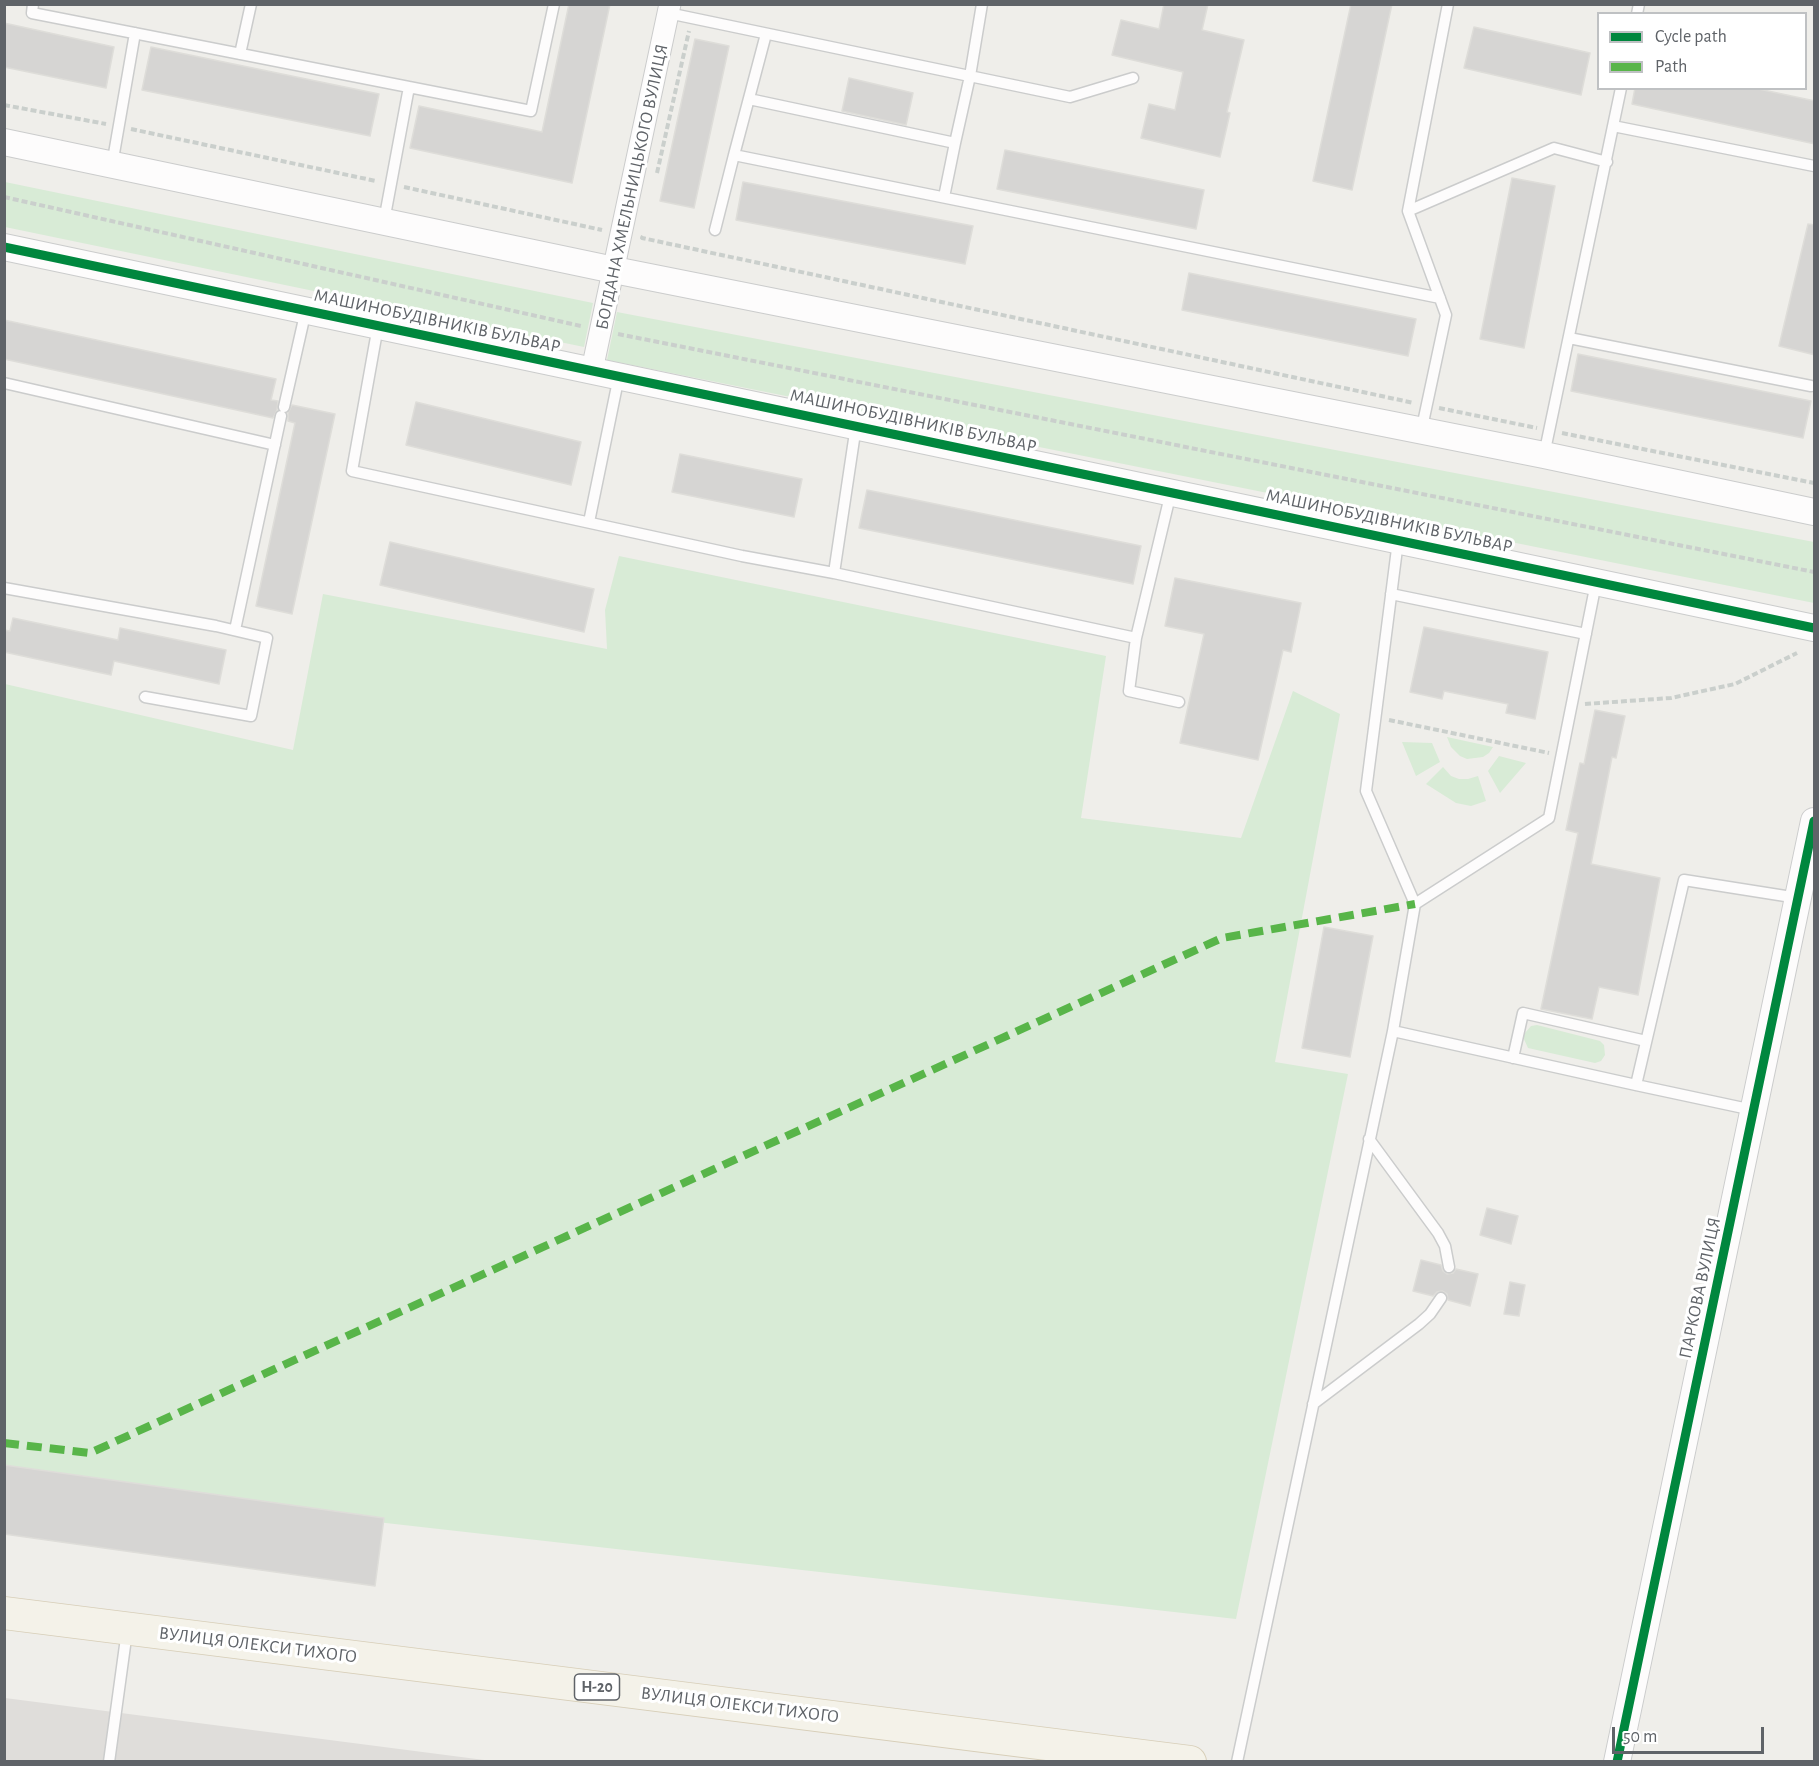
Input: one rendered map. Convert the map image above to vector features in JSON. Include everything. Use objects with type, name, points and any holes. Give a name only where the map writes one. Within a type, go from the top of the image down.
[{"type":"main road","name":"ВУЛИЦЯ ОЛЕКСИ ТИХОГО","points":[[4,1613],[1178,1761]]},
{"type":"street","name":"БОГДАНА ХМЕЛЬНИЦЬКОГО ВУЛИЦЯ","points":[[592,370],[669,9]]},
{"type":"street","points":[[4,142],[614,270],[1544,455],[1815,512]]},
{"type":"street","name":"МАШИНОБУДІВНИКІВ БУЛЬВАР","points":[[4,247],[1597,580],[1815,628]]},
{"type":"street","name":"ПАРКОВА ВУЛИЦЯ","points":[[1617,1761],[1815,821]]},
{"type":"lane","points":[[33,4],[32,12],[531,111],[554,4]]},
{"type":"lane","points":[[240,54],[251,4]]},
{"type":"lane","points":[[944,197],[970,76],[982,4]]},
{"type":"lane","points":[[1420,432],[1446,315],[1408,211],[1448,4]]},
{"type":"lane","points":[[669,9],[692,19],[1070,97],[1133,78]]},
{"type":"lane","points":[[112,165],[135,33]]},
{"type":"lane","points":[[715,230],[766,34]]},
{"type":"lane","points":[[384,222],[409,87]]},
{"type":"lane","points":[[1544,455],[1621,90]]},
{"type":"lane","points":[[749,99],[955,143]]},
{"type":"lane","points":[[1613,126],[1815,166]]},
{"type":"lane","points":[[1408,211],[1554,148],[1607,162]]},
{"type":"lane","points":[[734,155],[1440,298]]},
{"type":"lane","points":[[235,630],[306,310]]},
{"type":"lane","points":[[378,325],[352,471],[1136,638]]},
{"type":"lane","points":[[1569,338],[1811,387]]},
{"type":"lane","points":[[589,522],[619,376]]},
{"type":"lane","points":[[4,383],[275,445]]},
{"type":"lane","points":[[834,573],[856,426]]},
{"type":"lane","points":[[1171,492],[1136,638],[1129,691],[1179,702]]},
{"type":"lane","points":[[1237,1761],[1392,1031],[1415,904],[1366,791],[1398,540]]},
{"type":"lane","points":[[1415,904],[1549,819],[1597,580]]},
{"type":"lane","points":[[4,588],[235,630],[267,638],[251,716],[145,697]]},
{"type":"lane","points":[[1391,594],[1586,634]]},
{"type":"lane","points":[[1636,1085],[1684,880],[1798,898]]},
{"type":"lane","points":[[1512,1058],[1522,1013],[1646,1041]]},
{"type":"lane","points":[[1392,1031],[1754,1110]]},
{"type":"lane","points":[[1369,1139],[1438,1233],[1445,1246],[1449,1267]]},
{"type":"lane","points":[[1313,1404],[1419,1324],[1430,1314],[1441,1298]]},
{"type":"lane","points":[[109,1761],[127,1629]]},
{"type":"path","points":[[656,180],[692,19]]},
{"type":"path","points":[[4,105],[119,126],[606,231]]},
{"type":"path","points":[[4,197],[601,331],[1815,572]]},
{"type":"path","points":[[645,226],[642,238],[1426,406],[1815,483]]},
{"type":"path","points":[[1572,704],[1609,704],[1671,698],[1714,689],[1735,684],[1797,654]]},
{"type":"path","points":[[1376,717],[1561,756]]},
{"type":"shaded area","points":[[5,1698],[492,1761],[5,1762]]},
{"type":"green space","points":[[5,182],[593,303],[584,347],[5,227]]},
{"type":"green space","points":[[617,312],[1814,542],[1814,603],[607,360]]},
{"type":"green space","points":[[619,556],[1106,656],[1081,818],[1241,838],[1293,691],[1340,714],[1275,1062],[1348,1074],[1236,1619],[5,1480],[5,684],[293,750],[323,594],[607,649],[605,610]]},
{"type":"green space","points":[[1447,737],[1493,747],[1483,757],[1467,759],[1451,747]]},
{"type":"green space","points":[[1402,742],[1432,743],[1440,762],[1416,776]]},
{"type":"green space","points":[[1499,756],[1526,763],[1500,793],[1488,771]]},
{"type":"green space","points":[[1443,767],[1451,776],[1459,779],[1478,776],[1486,801],[1471,806],[1456,803],[1426,784]]},
{"type":"green space","points":[[1537,1025],[1600,1041],[1604,1045],[1605,1055],[1601,1061],[1595,1063],[1528,1048],[1523,1037],[1531,1026]]},
{"type":"building","points":[[569,4],[610,4],[572,183],[410,148],[419,106],[542,132]]},
{"type":"building","points":[[1164,4],[1208,4],[1202,30],[1244,40],[1227,112],[1230,113],[1220,157],[1141,138],[1149,104],[1175,110],[1183,72],[1112,55],[1121,20],[1159,29]]},
{"type":"building","points":[[1351,4],[1392,4],[1352,190],[1313,181]]},
{"type":"building","points":[[4,23],[114,47],[106,88],[4,67]]},
{"type":"building","points":[[1474,27],[1590,53],[1581,95],[1464,68]]},
{"type":"building","points":[[695,39],[729,46],[694,208],[660,201]]},
{"type":"building","points":[[151,47],[379,94],[370,136],[142,90]]},
{"type":"building","points":[[849,78],[913,93],[906,125],[842,111]]},
{"type":"building","points":[[1635,90],[1763,90],[1815,101],[1815,144],[1632,104]]},
{"type":"building","points":[[1005,150],[1204,190],[1196,229],[997,189]]},
{"type":"building","points":[[1512,178],[1555,186],[1524,348],[1480,339]]},
{"type":"building","points":[[743,182],[973,226],[965,264],[736,220]]},
{"type":"building","points":[[1808,224],[1815,225],[1815,355],[1779,346]]},
{"type":"building","points":[[1189,273],[1416,319],[1408,356],[1182,310]]},
{"type":"building","points":[[4,320],[276,379],[271,400],[278,401],[277,410],[273,418],[4,359]]},
{"type":"building","points":[[1578,354],[1811,401],[1803,438],[1571,391]]},
{"type":"building","points":[[416,402],[581,442],[571,485],[406,445]]},
{"type":"building","points":[[292,405],[335,414],[292,614],[256,606],[295,423],[288,421],[288,413]]},
{"type":"building","points":[[680,454],[802,479],[794,517],[672,492]]},
{"type":"building","points":[[867,490],[1141,546],[1133,584],[859,528]]},
{"type":"building","points":[[390,542],[594,589],[584,632],[380,585]]},
{"type":"building","points":[[1175,578],[1301,603],[1291,652],[1283,650],[1258,760],[1180,743],[1204,634],[1165,626]]},
{"type":"building","points":[[13,618],[118,640],[120,628],[226,650],[219,684],[114,661],[111,675],[4,652],[4,630],[10,631]]},
{"type":"building","points":[[1424,627],[1548,652],[1535,719],[1506,713],[1508,704],[1444,691],[1442,699],[1410,692]]},
{"type":"building","points":[[1595,710],[1625,716],[1616,758],[1612,757],[1591,864],[1660,878],[1638,995],[1599,987],[1592,1019],[1541,1009],[1578,833],[1566,830],[1580,763],[1584,764]]},
{"type":"building","points":[[1324,927],[1373,936],[1350,1057],[1302,1048]]},
{"type":"building","points":[[1487,1208],[1518,1216],[1511,1244],[1480,1235]]},
{"type":"building","points":[[1421,1260],[1441,1265],[1447,1274],[1453,1273],[1456,1269],[1478,1274],[1470,1306],[1448,1300],[1447,1294],[1442,1291],[1433,1296],[1413,1291]]},
{"type":"building","points":[[1510,1282],[1525,1285],[1519,1316],[1504,1314]]},
{"type":"building","points":[[4,1465],[384,1518],[375,1586],[4,1534]]},
{"type":"marked path","points":[[4,1443],[90,1453],[1222,938],[1415,904]]},
{"type":"cycle path","points":[[4,247],[1814,628]]},
{"type":"cycle path","points":[[1617,1762],[1814,821]]}]
